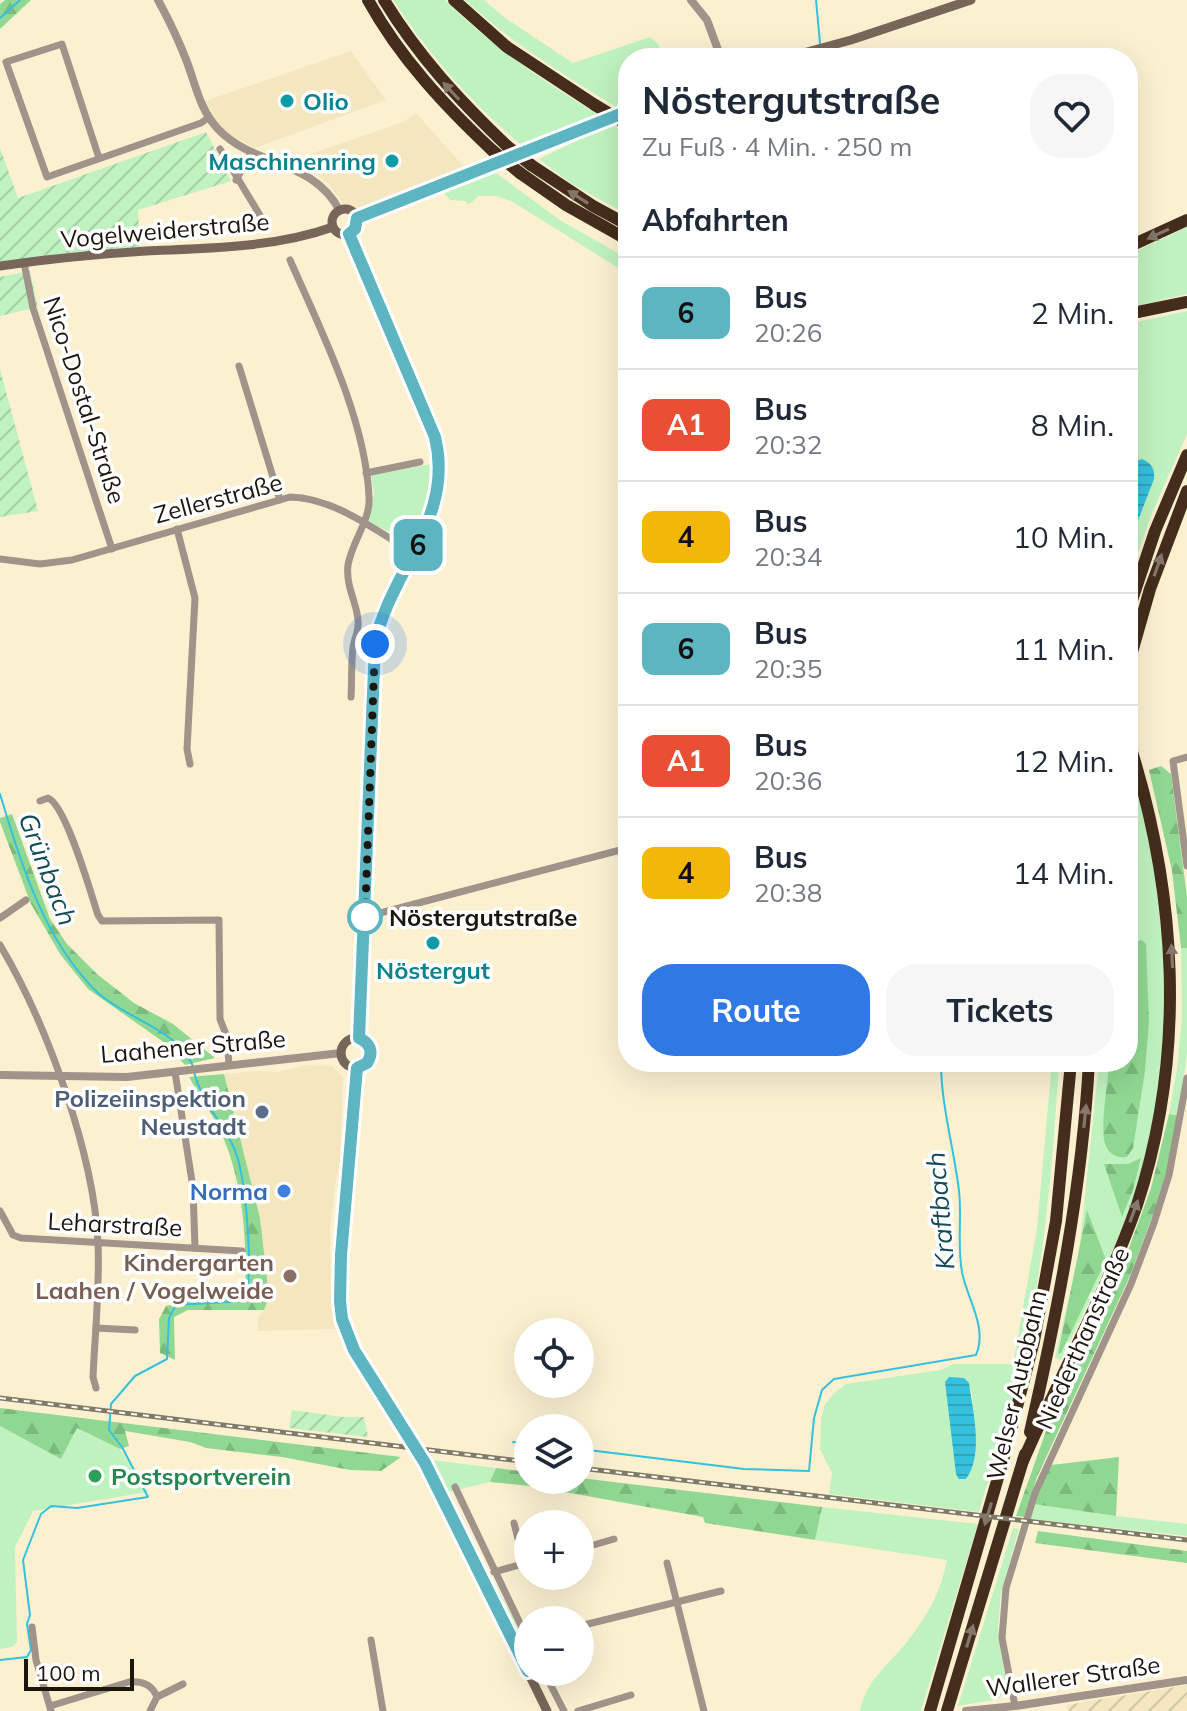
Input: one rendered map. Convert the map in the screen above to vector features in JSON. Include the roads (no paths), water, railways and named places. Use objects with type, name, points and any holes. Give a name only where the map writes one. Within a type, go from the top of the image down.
[{"type":"highway","points":[[368,0],[391,38],[428,86],[493,151],[618,240]]},
{"type":"highway","points":[[384,0],[440,78],[507,146],[531,165],[618,220]]},
{"type":"highway","points":[[454,0],[507,47],[618,119]]},
{"type":"highway","points":[[1138,242],[1187,220]]},
{"type":"highway","points":[[592,221],[618,235]]},
{"type":"highway","points":[[1138,312],[1187,302]]},
{"type":"highway","points":[[1138,582],[1155,531],[1187,455]]},
{"type":"highway","points":[[1138,631],[1150,589],[1187,491]]},
{"type":"highway","points":[[1023,1461],[1123,1242],[1147,1173],[1162,1107],[1171,1034],[1172,960],[1163,876],[1138,771]]},
{"type":"highway","name":"Welser Autobahn","points":[[930,1711],[1004,1457],[1034,1341],[1056,1221],[1070,1072]]},
{"type":"highway","name":"Welser Autobahn","points":[[947,1711],[1023,1461],[1061,1291],[1073,1223],[1088,1072]]},
{"type":"main road","points":[[824,48],[971,0]]},
{"type":"main road","points":[[357,218],[618,115]]},
{"type":"main road","points":[[340,211],[350,211],[357,218],[355,229],[349,234],[338,233],[333,227],[334,215],[340,211]]},
{"type":"main road","name":"Vogelweiderstraße","points":[[0,266],[130,252],[251,244],[333,227]]},
{"type":"main road","points":[[349,234],[427,416],[440,455],[438,491],[425,530],[385,609],[375,644],[359,1038]]},
{"type":"main road","points":[[359,1038],[369,1045],[371,1051],[367,1063],[357,1068],[346,1064],[341,1053],[346,1041],[359,1038]]},
{"type":"main road","points":[[357,1068],[341,1255],[340,1301],[345,1327],[354,1350],[425,1463],[514,1644]]},
{"type":"main road","points":[[535,1686],[547,1711]]},
{"type":"street","points":[[158,0],[175,33],[208,118],[221,132],[252,152],[320,183],[332,195],[340,211]]},
{"type":"street","points":[[691,0],[707,20],[717,48]]},
{"type":"street","points":[[99,158],[62,44],[6,62],[47,177],[201,123],[208,118]]},
{"type":"street","points":[[220,149],[261,217]]},
{"type":"street","points":[[236,180],[252,152]]},
{"type":"street","points":[[290,260],[340,374],[366,473],[369,503],[351,550],[348,572],[349,591],[358,625],[353,648],[351,697]]},
{"type":"street","name":"Nico-Dostal-Straße","points":[[24,263],[33,308],[112,549]]},
{"type":"street","points":[[239,366],[280,500]]},
{"type":"street","points":[[366,473],[420,462]]},
{"type":"street","name":"Zellerstraße","points":[[0,559],[56,563],[290,497],[314,498],[414,553]]},
{"type":"street","points":[[177,529],[195,598],[187,749],[190,764]]},
{"type":"street","points":[[1187,757],[1173,761],[1187,866]]},
{"type":"street","points":[[40,801],[48,798],[57,803],[102,921],[219,920],[220,1019],[227,1037],[229,1065]]},
{"type":"street","points":[[365,917],[618,851]]},
{"type":"street","points":[[0,918],[26,900]]},
{"type":"street","points":[[0,945],[21,979],[59,1075],[82,1149],[98,1244],[93,1377],[96,1388]]},
{"type":"street","name":"Laahener Straße","points":[[0,1075],[127,1077],[341,1053]]},
{"type":"street","points":[[175,1072],[193,1188],[195,1248]]},
{"type":"street","name":"Niederthanstraße","points":[[1015,1706],[1002,1638],[1006,1588],[1035,1493],[1131,1284],[1154,1223],[1169,1175],[1187,1078]]},
{"type":"street","name":"Leharstraße","points":[[0,1211],[13,1235],[21,1238],[242,1251]]},
{"type":"street","points":[[96,1328],[135,1330]]},
{"type":"street","points":[[455,1487],[514,1612]]},
{"type":"street","points":[[594,1545],[614,1539]]},
{"type":"street","points":[[667,1563],[704,1711]]},
{"type":"street","points":[[494,1572],[514,1566]]},
{"type":"street","points":[[594,1622],[721,1591]]},
{"type":"street","points":[[32,1627],[36,1660],[51,1708],[129,1682],[140,1681],[153,1688],[157,1697]]},
{"type":"street","points":[[371,1640],[383,1711]]},
{"type":"street","name":"Wallerer Straße","points":[[966,1711],[1187,1680]]},
{"type":"street","points":[[150,1711],[157,1697],[183,1684]]},
{"type":"street","points":[[551,1686],[564,1711]]},
{"type":"street","points":[[578,1711],[631,1695]]},
{"type":"water","points":[[1142,459],[1152,466],[1154,479],[1138,520],[1138,460]]},
{"type":"water","points":[[949,1377],[964,1378],[969,1383],[976,1446],[975,1458],[966,1479],[959,1479],[956,1474],[945,1382]]},
{"type":"waterway","name":"Grünbach","points":[[0,18],[20,0]]},
{"type":"waterway","points":[[816,0],[820,43]]},
{"type":"waterway","name":"Grünbach","points":[[0,794],[36,900],[78,972],[109,1002],[175,1042],[193,1066]]},
{"type":"waterway","name":"Grünbach","points":[[0,1660],[27,1657],[31,1650],[23,1560],[41,1514],[51,1506],[77,1508],[148,1497],[122,1447],[109,1430],[111,1404],[135,1376],[167,1359],[169,1318],[176,1305],[245,1301],[249,1247],[238,1161],[194,1072]]},
{"type":"waterway","name":"Kraftbach","points":[[594,1451],[744,1469],[809,1471],[814,1418],[822,1390],[834,1379],[976,1355],[980,1334],[961,1262],[959,1191],[942,1072]]},
{"type":"railway","points":[[0,1398],[514,1460]]},
{"type":"railway","points":[[594,1470],[1187,1540]]},
{"type":"place","name":"Olio","points":[[287,101]]},
{"type":"place","name":"Maschinenring","points":[[392,161]]},
{"type":"place","name":"Nöstergutstraße","points":[[365,917]]},
{"type":"place","name":"Nöstergut","points":[[433,943]]},
{"type":"place","name":"Polizeiinspektion Neustadt","points":[[262,1112]]},
{"type":"place","name":"Norma","points":[[284,1191]]},
{"type":"place","name":"Kindergarten Laahen / Vogelweide","points":[[290,1276]]},
{"type":"place","name":"Postsportverein","points":[[95,1476]]}]
